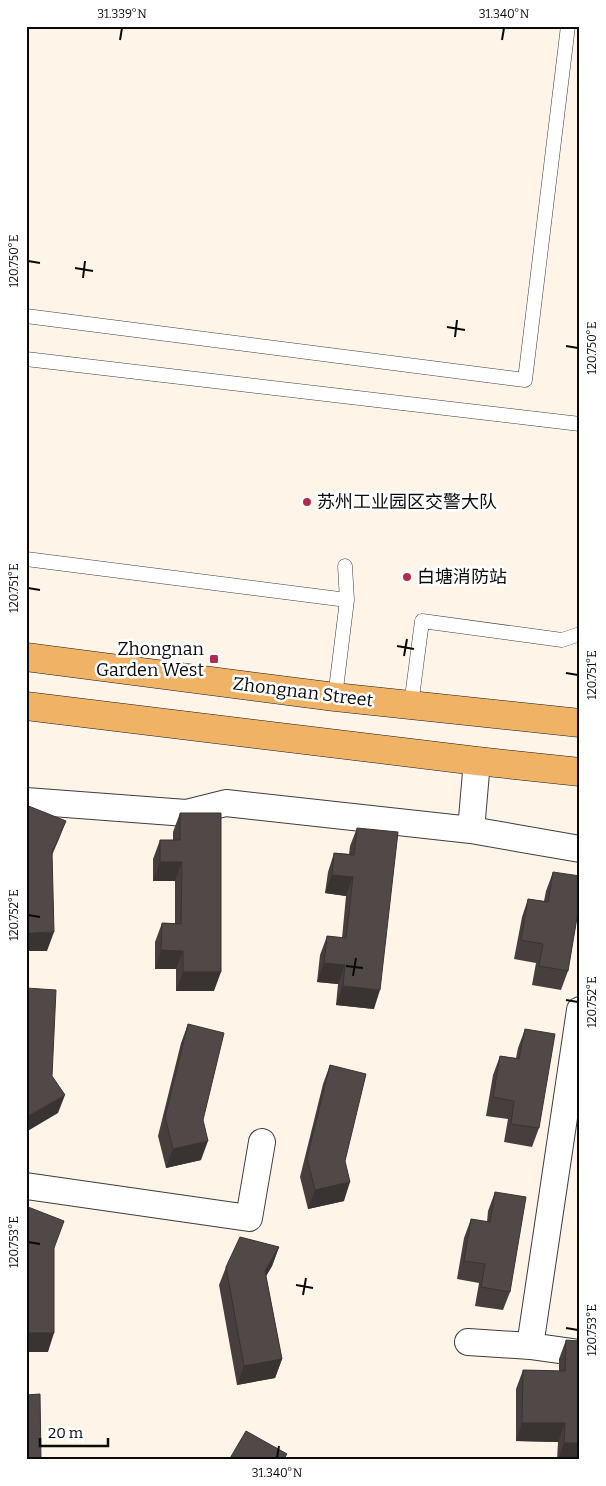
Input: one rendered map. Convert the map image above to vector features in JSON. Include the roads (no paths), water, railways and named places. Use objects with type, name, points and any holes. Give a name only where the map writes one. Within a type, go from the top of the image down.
[{"type":"main road","name":"Zhongnan Street","points":[[26,657],[335,696],[580,723]]},
{"type":"main road","points":[[26,706],[580,772]]},
{"type":"street","points":[[471,830],[477,761]]},
{"type":"street","points":[[26,801],[186,813],[226,802],[471,830],[580,849]]},
{"type":"street","points":[[530,1346],[580,1010]]},
{"type":"street","points":[[26,1186],[250,1218],[262,1142]]},
{"type":"street","points":[[468,1342],[530,1346],[580,1353]]},
{"type":"lane","points":[[26,316],[526,380],[568,26]]},
{"type":"lane","points":[[26,359],[580,424]]},
{"type":"lane","points":[[26,559],[347,600]]},
{"type":"lane","points":[[335,696],[347,600],[345,566]]},
{"type":"lane","points":[[412,705],[422,622],[562,640],[580,634]]},
{"type":"place","name":"苏州工业园区交警大队","points":[[307,502]]},
{"type":"place","name":"白塘消防站","points":[[407,577]]},
{"type":"place","name":"Zhongnan Garden West","points":[[214,659]]}]
